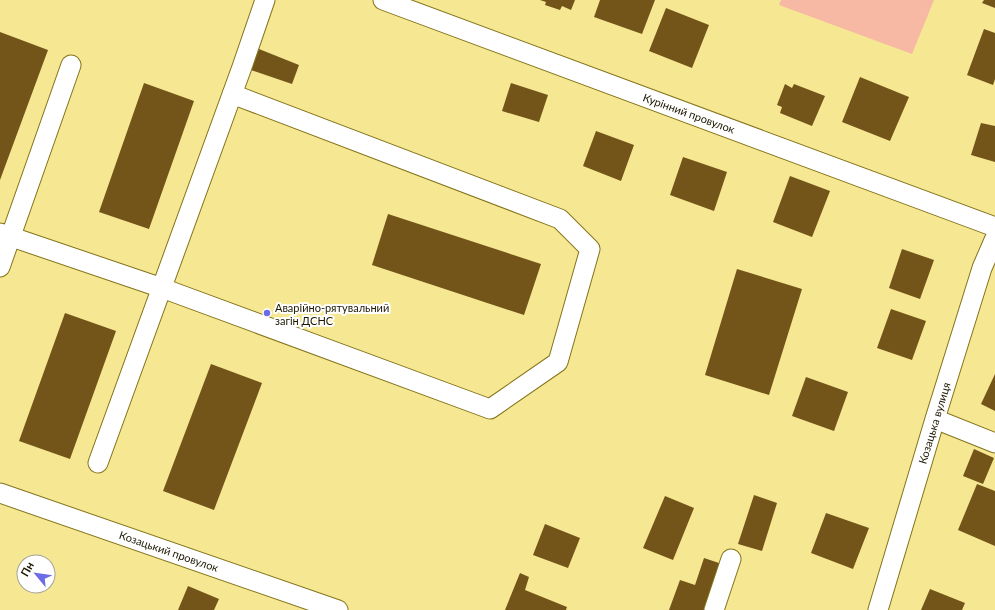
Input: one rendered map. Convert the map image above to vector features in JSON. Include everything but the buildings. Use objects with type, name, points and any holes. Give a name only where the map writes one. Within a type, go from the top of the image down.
[{"type":"street","points":[[98,463],[265,0]]},
{"type":"street","name":"Курінний провулок","points":[[383,0],[995,226]]},
{"type":"street","points":[[0,267],[5,235],[71,65]]},
{"type":"street","points":[[5,235],[162,288],[490,409],[558,362],[590,249],[560,219],[232,94]]},
{"type":"street","name":"Козацька вулиця","points":[[878,610],[982,268],[995,238]]},
{"type":"street","points":[[935,419],[995,443]]},
{"type":"street","name":"Козацький провулок","points":[[0,493],[338,610]]},
{"type":"street","points":[[714,610],[731,559]]},
{"type":"shaded area","points":[[781,0],[934,0],[912,54],[779,5]]},
{"type":"place","name":"Аварійно-рятувальний загін ДСНС","points":[[267,313]]}]
